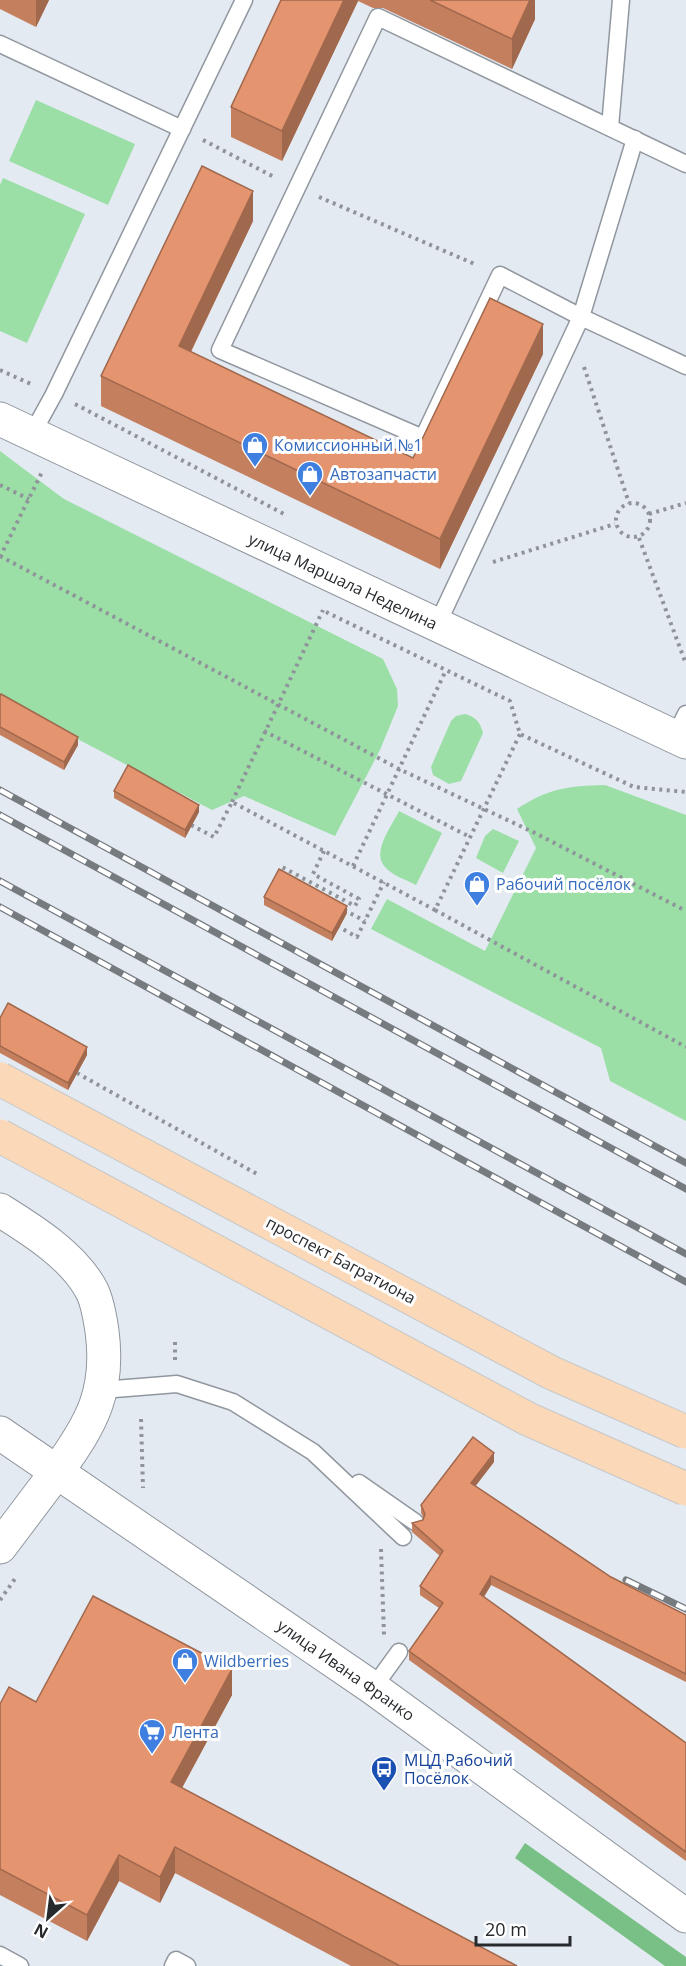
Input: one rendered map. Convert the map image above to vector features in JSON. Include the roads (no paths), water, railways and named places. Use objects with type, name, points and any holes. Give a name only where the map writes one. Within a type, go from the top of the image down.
[{"type":"main road","name":"проспект Багратиона","points":[[0,1079],[552,1373],[686,1432]]},
{"type":"main road","points":[[0,1136],[528,1419],[686,1489]]},
{"type":"street","name":"улица Маршала Неделина","points":[[0,419],[437,625],[682,731]]},
{"type":"street","points":[[0,1210],[44,1239],[76,1269],[92,1291],[103,1341],[102,1390],[94,1414],[57,1470],[0,1548]]},
{"type":"street","name":"улица Ивана Франко","points":[[0,1433],[379,1680],[686,1916]]},
{"type":"lane","points":[[44,440],[54,394],[244,0]]},
{"type":"lane","points":[[610,127],[621,0]]},
{"type":"lane","points":[[686,164],[378,17],[220,350],[423,438],[500,275],[581,317],[686,366]]},
{"type":"lane","points":[[0,44],[182,129]]},
{"type":"lane","points":[[437,625],[581,317],[635,140]]},
{"type":"lane","points":[[102,1390],[177,1384],[233,1402],[314,1452],[415,1522]]},
{"type":"lane","points":[[314,1452],[403,1537]]},
{"type":"lane","points":[[379,1680],[399,1652]]},
{"type":"lane","points":[[0,1955],[20,1966]]},
{"type":"lane","points":[[173,1966],[176,1960],[187,1966]]},
{"type":"railway","points":[[0,790],[686,1163]]},
{"type":"railway","points":[[0,815],[686,1189]]},
{"type":"railway","points":[[0,881],[686,1254]]},
{"type":"railway","points":[[0,907],[686,1282]]},
{"type":"railway","points":[[626,1580],[686,1609]]},
{"type":"place","name":"Комиссионный №1","points":[[255,468]]},
{"type":"place","name":"Автозапчасти","points":[[310,497]]},
{"type":"place","name":"Рабочий посёлок","points":[[477,907]]},
{"type":"place","name":"Wildberries","points":[[185,1684]]},
{"type":"place","name":"Лента","points":[[152,1755]]},
{"type":"place","name":"МЦД Рабочий Посёлок","points":[[384,1792]]}]
